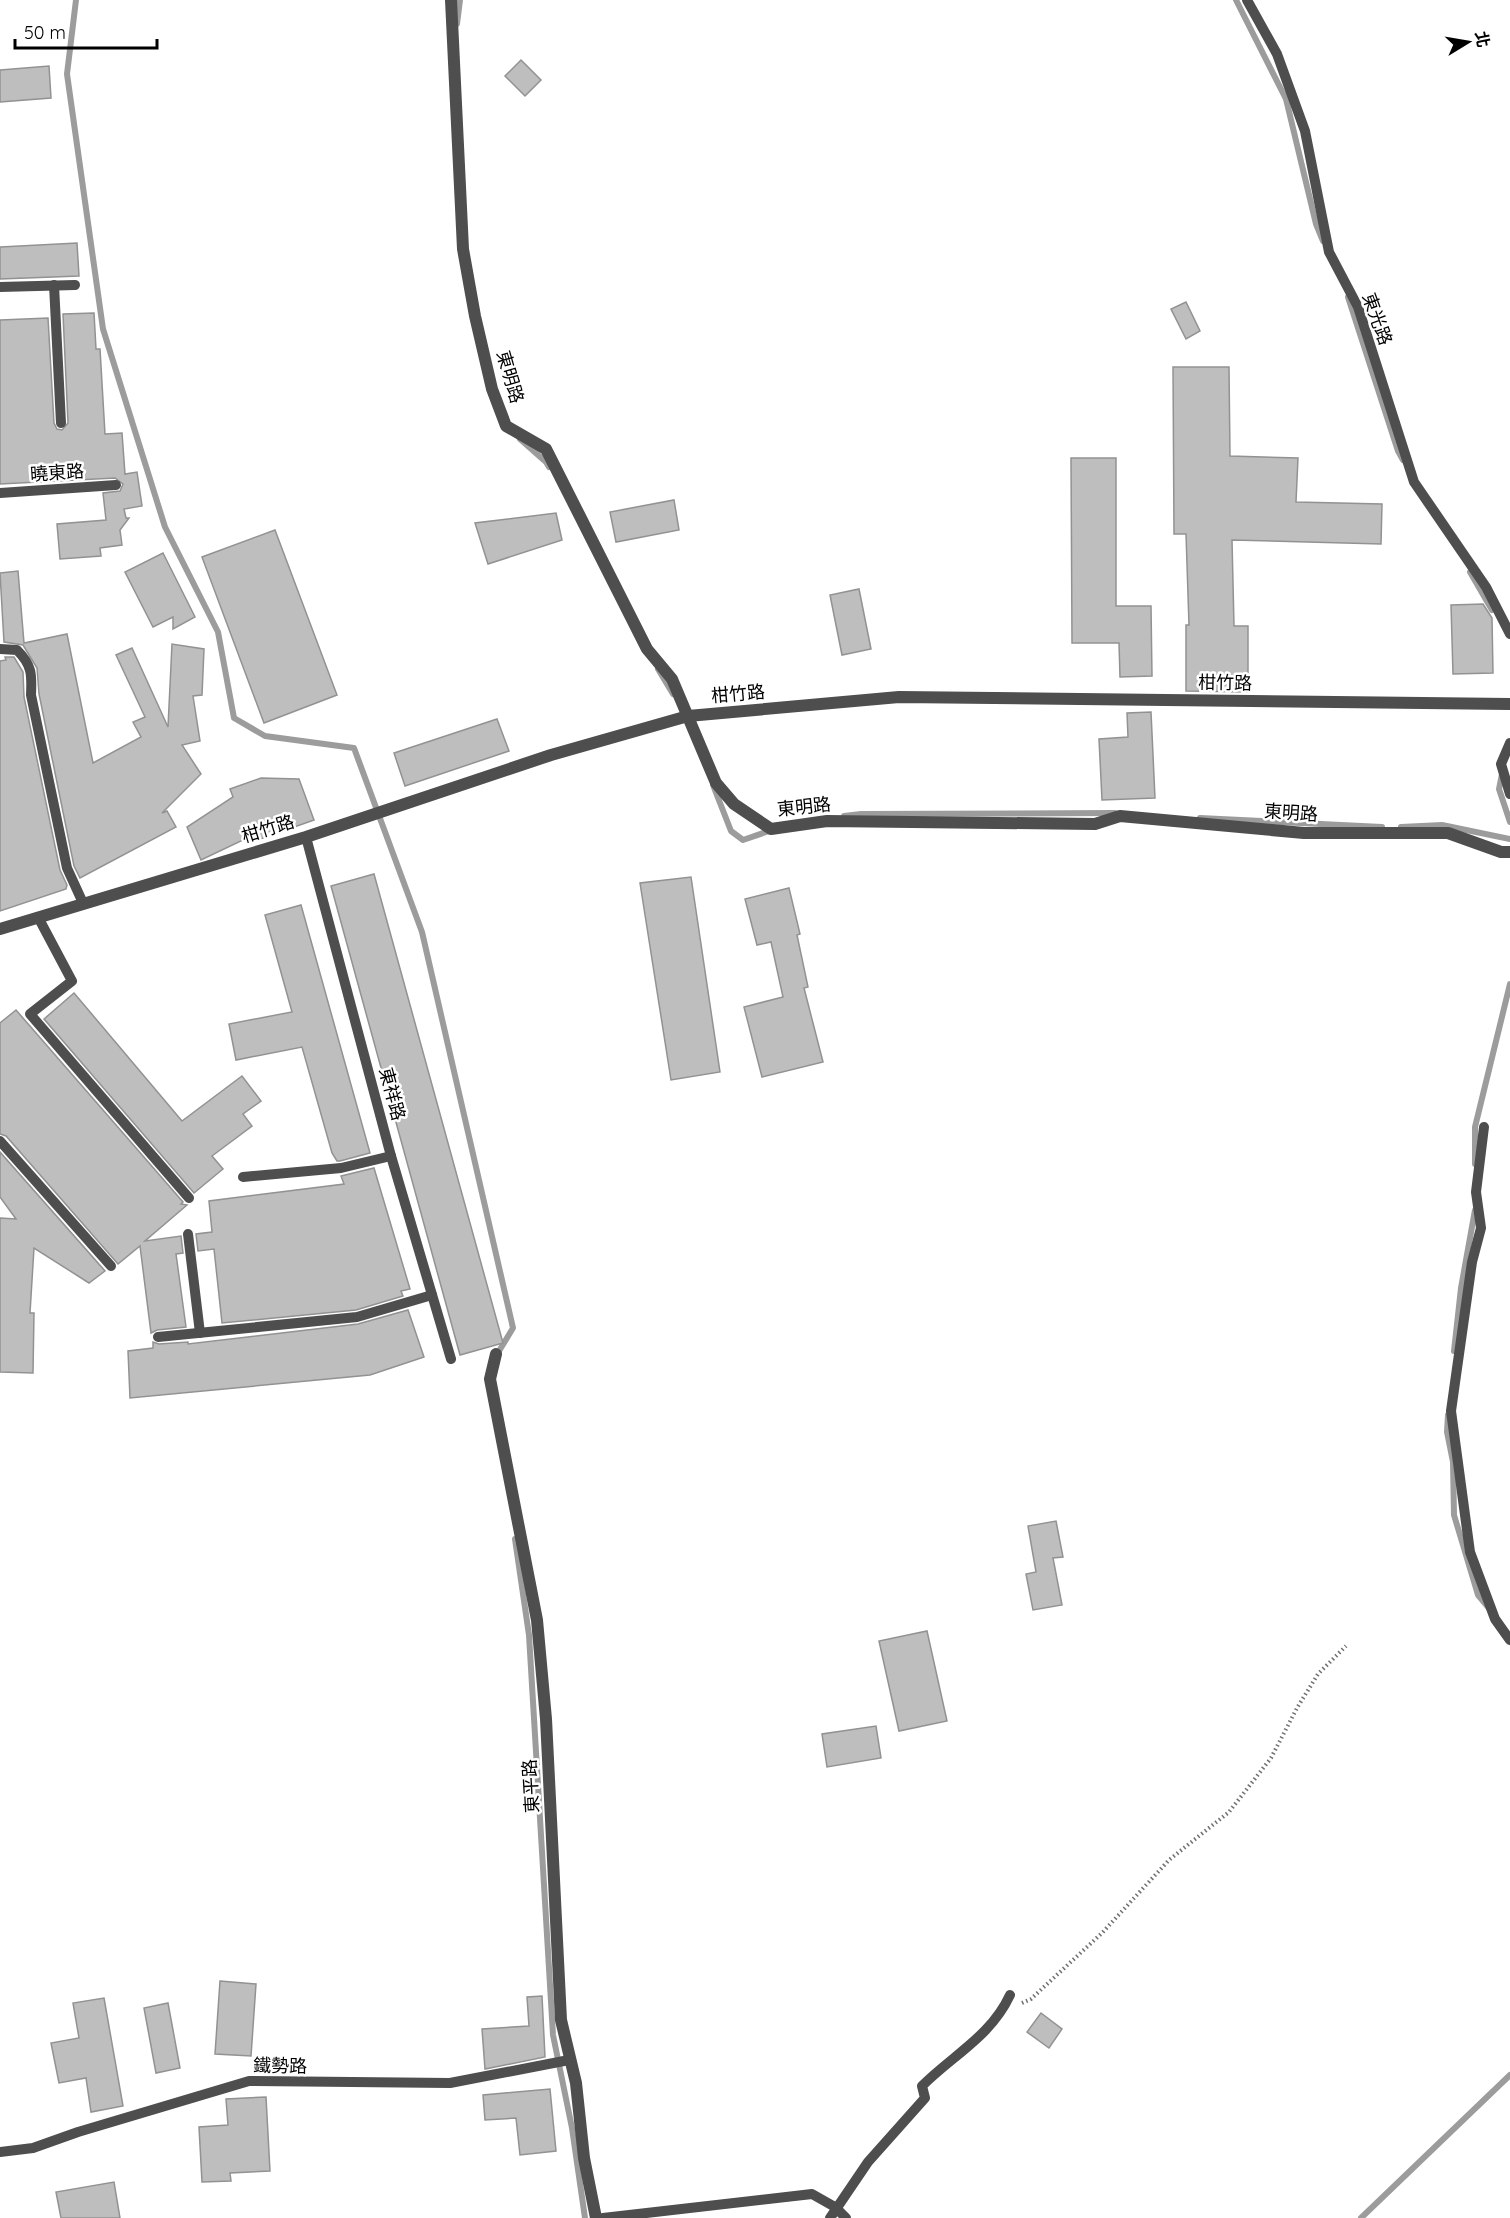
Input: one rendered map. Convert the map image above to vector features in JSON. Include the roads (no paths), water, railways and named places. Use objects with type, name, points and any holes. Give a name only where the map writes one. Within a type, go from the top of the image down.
[{"type":"street","name":"東明路","points":[[451,0],[463,249],[475,316],[492,388],[506,426],[546,449],[647,649],[672,679],[716,783],[734,804],[771,829],[827,820],[1095,824],[1120,816],[1304,833],[1448,833],[1501,852],[1510,852]]},
{"type":"street","name":"柑竹路","points":[[0,929],[306,837],[550,755],[688,716],[899,697],[1510,704]]},
{"type":"street","name":"東平路","points":[[496,1354],[490,1379],[537,1620],[546,1719],[561,2020],[576,2083],[584,2158],[596,2218]]},
{"type":"lane","name":"東光路","points":[[1247,0],[1277,54],[1305,131],[1329,252],[1358,307],[1414,482],[1486,587],[1510,634]]},
{"type":"lane","points":[[54,285],[60,423]]},
{"type":"lane","points":[[0,287],[75,285]]},
{"type":"lane","name":"曉東路","points":[[0,493],[116,485]]},
{"type":"lane","points":[[0,649],[17,650],[29,662],[32,670],[31,695],[68,868],[84,903]]},
{"type":"lane","points":[[1510,743],[1501,764],[1510,794]]},
{"type":"lane","name":"東祥路","points":[[306,837],[391,1156],[452,1359]]},
{"type":"lane","points":[[38,917],[72,981],[30,1014],[189,1198]]},
{"type":"lane","points":[[1484,1127],[1476,1192],[1481,1228],[1472,1262],[1451,1411],[1470,1552],[1495,1619],[1510,1640]]},
{"type":"lane","points":[[0,1141],[111,1266]]},
{"type":"lane","points":[[243,1178],[340,1168],[391,1156]]},
{"type":"lane","points":[[188,1234],[200,1333]]},
{"type":"lane","points":[[158,1337],[357,1317],[432,1295]]},
{"type":"lane","points":[[830,2218],[835,2207],[868,2162],[925,2098],[922,2086],[945,2063],[989,2030],[1002,2012],[1010,1995]]},
{"type":"lane","name":"鐵勢路","points":[[0,2152],[33,2148],[78,2132],[249,2081],[450,2083],[569,2060]]},
{"type":"lane","points":[[603,2218],[812,2194],[835,2207],[846,2218]]},
{"type":"waterway","points":[[76,0],[67,74],[103,329],[165,527],[218,632],[234,718],[265,736],[354,748],[422,932],[513,1328],[496,1356]]},
{"type":"waterway","points":[[457,24],[460,0]]},
{"type":"waterway","points":[[1236,0],[1286,99],[1316,224],[1323,241]]},
{"type":"waterway","points":[[1348,297],[1398,451],[1403,460]]},
{"type":"waterway","points":[[520,439],[549,467]]},
{"type":"waterway","points":[[1470,572],[1492,610]]},
{"type":"waterway","points":[[658,669],[673,694]]},
{"type":"waterway","points":[[1502,774],[1499,789],[1510,822]]},
{"type":"waterway","points":[[713,785],[731,831],[743,840],[772,830]]},
{"type":"waterway","points":[[844,816],[861,814],[1115,813]]},
{"type":"waterway","points":[[1200,818],[1382,827]]},
{"type":"waterway","points":[[1401,827],[1442,825],[1510,839]]},
{"type":"waterway","points":[[1475,1164],[1475,1127],[1510,984]]},
{"type":"waterway","points":[[1454,1351],[1461,1288],[1475,1210]]},
{"type":"waterway","points":[[1448,1415],[1447,1432],[1453,1462],[1454,1515],[1478,1595],[1488,1607]]},
{"type":"waterway","points":[[515,1539],[529,1635],[553,2035],[572,2128],[585,2218]]},
{"type":"waterway","points":[[1361,2218],[1510,2075]]}]
